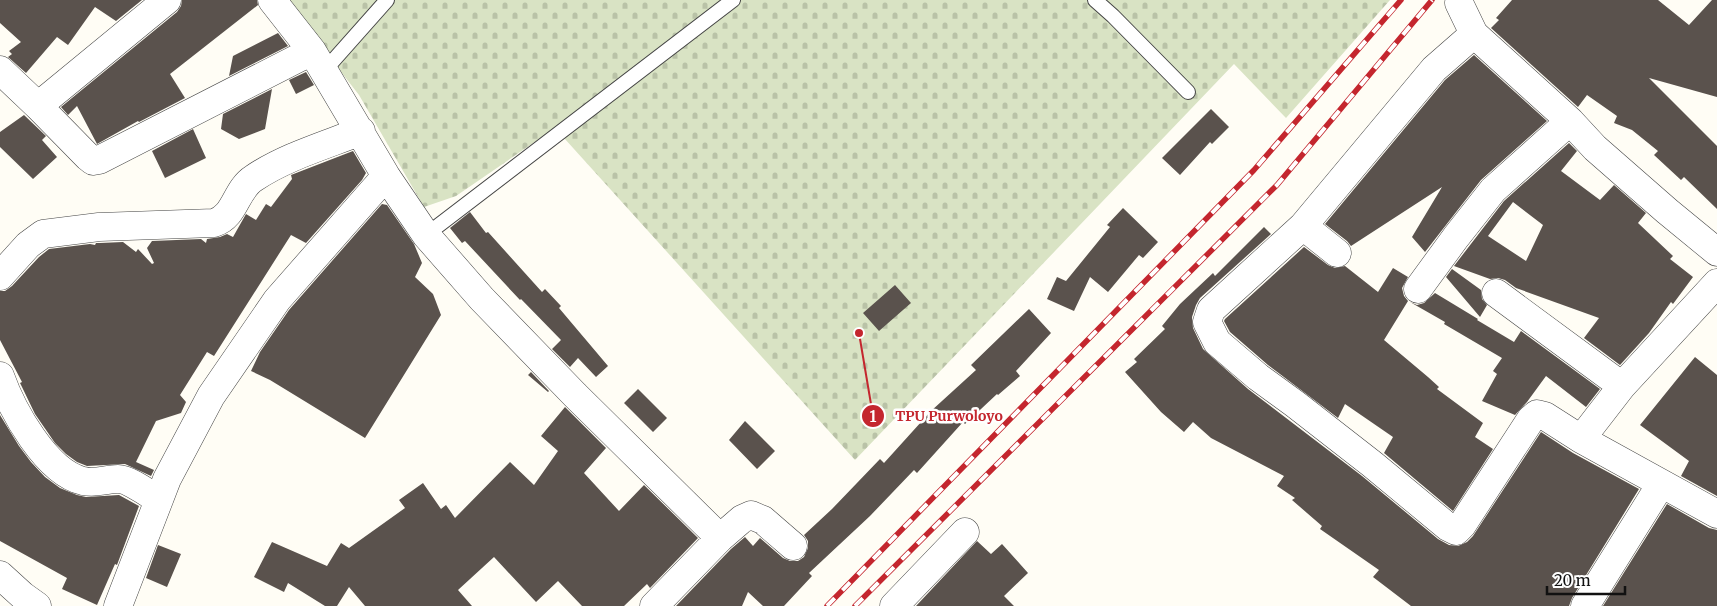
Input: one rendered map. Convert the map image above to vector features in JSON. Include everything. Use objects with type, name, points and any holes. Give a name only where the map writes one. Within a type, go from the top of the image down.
[{"type":"street","points":[[38,106],[167,0]]},
{"type":"street","points":[[272,0],[318,61],[386,176],[426,235],[495,313],[720,538]]},
{"type":"street","points":[[1459,2],[1474,34],[1570,120],[1595,148],[1717,252]]},
{"type":"street","points":[[1474,34],[1434,69],[1303,226],[1211,310],[1207,322],[1209,329],[1217,342],[1258,377],[1334,434],[1448,527],[1456,531],[1462,525],[1531,419],[1538,414],[1545,416],[1581,439],[1717,514]]},
{"type":"street","points":[[0,70],[93,161],[99,160],[318,61]]},
{"type":"street","points":[[1418,288],[1492,190],[1570,120]]},
{"type":"street","points":[[0,276],[28,245],[43,234],[99,227],[214,223],[222,221],[230,213],[240,191],[255,177],[278,164],[361,131]]},
{"type":"street","points":[[118,606],[167,479],[211,396],[277,300],[386,176]]},
{"type":"street","points":[[1303,226],[1337,253]]},
{"type":"street","points":[[1581,439],[1622,386],[1717,283]]},
{"type":"street","points":[[1496,293],[1622,386]]},
{"type":"street","points":[[0,376],[16,412],[46,457],[70,476],[82,481],[97,483],[119,479],[130,483],[159,500]]},
{"type":"street","points":[[1585,606],[1661,484]]},
{"type":"street","points":[[654,606],[720,538],[742,519],[751,515],[763,520],[793,546]]},
{"type":"street","points":[[894,606],[965,532]]},
{"type":"street","points":[[0,575],[37,606]]},
{"type":"lane","points":[[318,61],[387,0]]},
{"type":"lane","points":[[426,235],[733,0]]},
{"type":"lane","points":[[1095,0],[1188,92]]},
{"type":"green space","points":[[285,0],[1390,0],[1286,118],[1234,64],[855,460],[555,128],[456,196],[424,207],[359,95]]},
{"type":"building","points":[[0,0],[142,0],[116,21],[95,7],[68,45],[57,37],[26,73],[8,57],[12,54],[9,51],[21,42],[0,23]]},
{"type":"building","points":[[182,0],[257,0],[258,5],[170,74],[185,98],[97,144],[77,106],[68,115],[61,107],[177,12]]},
{"type":"building","points":[[1512,0],[1658,0],[1689,25],[1712,0],[1717,0],[1717,97],[1649,78],[1717,146],[1717,209],[1684,177],[1681,180],[1654,155],[1658,151],[1632,130],[1614,123],[1617,116],[1587,95],[1578,107],[1491,28],[1499,20],[1496,18]]},
{"type":"building","points":[[278,33],[288,46],[229,76],[233,56]]},
{"type":"building","points":[[1474,55],[1547,121],[1481,180],[1425,252],[1412,237],[1442,187],[1351,246],[1325,224],[1445,80]]},
{"type":"building","points":[[306,72],[314,85],[296,94],[289,80]]},
{"type":"building","points":[[272,89],[265,129],[239,139],[221,129],[223,114]]},
{"type":"building","points":[[1211,109],[1229,127],[1212,144],[1210,142],[1180,175],[1162,158]]},
{"type":"building","points":[[24,115],[46,136],[42,140],[57,157],[33,179],[0,147],[0,132]]},
{"type":"building","points":[[193,129],[206,158],[165,178],[152,151]]},
{"type":"building","points":[[1569,143],[1577,151],[1561,171],[1600,200],[1614,185],[1646,213],[1638,223],[1673,256],[1670,259],[1693,277],[1673,304],[1671,302],[1649,333],[1620,365],[1584,338],[1599,318],[1516,288],[1505,280],[1498,278],[1490,279],[1454,266],[1504,201]],"holes":[[[1513,202],[1543,225],[1526,261],[1488,236]]]},
{"type":"building","points":[[353,151],[366,173],[362,180],[306,243],[291,235],[214,356],[207,352],[180,395],[186,402],[181,413],[156,421],[136,462],[154,470],[151,476],[125,464],[87,466],[66,454],[55,443],[35,414],[20,383],[22,382],[0,340],[0,291],[5,291],[12,286],[49,249],[95,245],[96,243],[123,242],[136,252],[138,249],[152,264],[154,263],[147,248],[152,241],[201,239],[206,243],[207,239],[227,234],[233,237],[246,214],[256,220],[266,204],[271,207],[292,179],[291,175]]},
{"type":"building","points":[[382,204],[387,205],[414,244],[422,263],[415,277],[433,294],[441,315],[365,438],[270,380],[251,371],[260,352],[289,310]]},
{"type":"building","points":[[1123,208],[1158,242],[1143,258],[1139,255],[1108,292],[1090,277],[1074,311],[1047,299],[1057,277],[1066,281],[1110,227],[1107,225]]},
{"type":"building","points":[[470,212],[486,233],[488,232],[542,292],[545,289],[561,306],[559,308],[608,366],[596,377],[578,358],[570,367],[552,349],[561,340],[520,300],[465,241],[462,243],[450,228]]},
{"type":"building","points":[[1264,227],[1271,234],[1200,298],[1196,305],[1192,317],[1193,328],[1203,349],[1248,389],[1362,476],[1438,539],[1449,545],[1458,546],[1467,542],[1473,536],[1541,432],[1573,453],[1639,489],[1572,598],[1569,606],[1411,606],[1373,577],[1379,570],[1320,529],[1322,526],[1292,500],[1295,498],[1277,486],[1284,476],[1211,438],[1193,422],[1184,432],[1161,412],[1125,372],[1137,362],[1134,359],[1165,329],[1162,326],[1180,304],[1213,273],[1215,276]]},
{"type":"building","points":[[1304,247],[1328,265],[1335,268],[1345,266],[1378,292],[1393,268],[1408,277],[1402,288],[1404,296],[1408,301],[1384,340],[1439,387],[1437,389],[1483,423],[1475,437],[1493,449],[1453,511],[1384,453],[1393,437],[1345,404],[1338,418],[1268,365],[1230,332],[1224,321],[1225,319]]},
{"type":"building","points":[[1452,269],[1481,290],[1482,299],[1487,305],[1480,317],[1446,277]]},
{"type":"building","points":[[895,285],[911,303],[879,331],[863,313]]},
{"type":"building","points":[[1435,293],[1514,342],[1521,331],[1600,389],[1586,407],[1546,376],[1515,415],[1482,401],[1497,374],[1493,371],[1502,358],[1410,302],[1417,305],[1424,303]]},
{"type":"building","points":[[1029,309],[1051,333],[1016,371],[1020,376],[997,394],[965,424],[963,422],[917,473],[914,470],[870,516],[809,573],[812,576],[784,606],[763,606],[748,592],[742,606],[676,606],[745,537],[753,546],[760,538],[783,558],[790,561],[798,561],[804,557],[808,548],[808,541],[804,535],[880,459],[884,463],[931,411],[976,370],[971,365]]},
{"type":"building","points":[[1695,357],[1717,375],[1717,496],[1681,476],[1689,461],[1640,425]]},
{"type":"building","points":[[531,372],[549,391],[548,392],[528,375]]},
{"type":"building","points":[[638,389],[667,418],[653,432],[624,403]]},
{"type":"building","points":[[565,407],[606,448],[584,473],[619,511],[644,485],[698,538],[650,588],[647,584],[624,606],[582,606],[558,581],[536,602],[494,557],[458,590],[472,606],[365,606],[349,587],[337,606],[325,606],[288,583],[284,592],[254,577],[272,542],[327,566],[341,543],[349,548],[405,508],[399,500],[423,483],[441,509],[446,505],[455,518],[510,462],[534,485],[558,451],[541,436]]},
{"type":"building","points":[[0,415],[31,462],[45,477],[60,488],[86,497],[119,495],[139,506],[117,565],[115,564],[97,605],[62,589],[67,578],[0,541]]},
{"type":"building","points":[[745,421],[775,451],[757,469],[729,440]]},
{"type":"building","points":[[1667,504],[1709,528],[1717,530],[1717,606],[1603,606]]},
{"type":"building","points":[[977,541],[991,554],[1002,544],[1028,573],[1004,596],[1014,606],[916,606]]},
{"type":"building","points":[[158,545],[181,554],[167,587],[146,578]]},
{"type":"railway","points":[[827,606],[1254,170],[1401,0]]},
{"type":"railway","points":[[855,606],[1277,185],[1432,0]]},
{"type":"place","name":"TPU Purwoloyo","points":[[859,333]]}]
